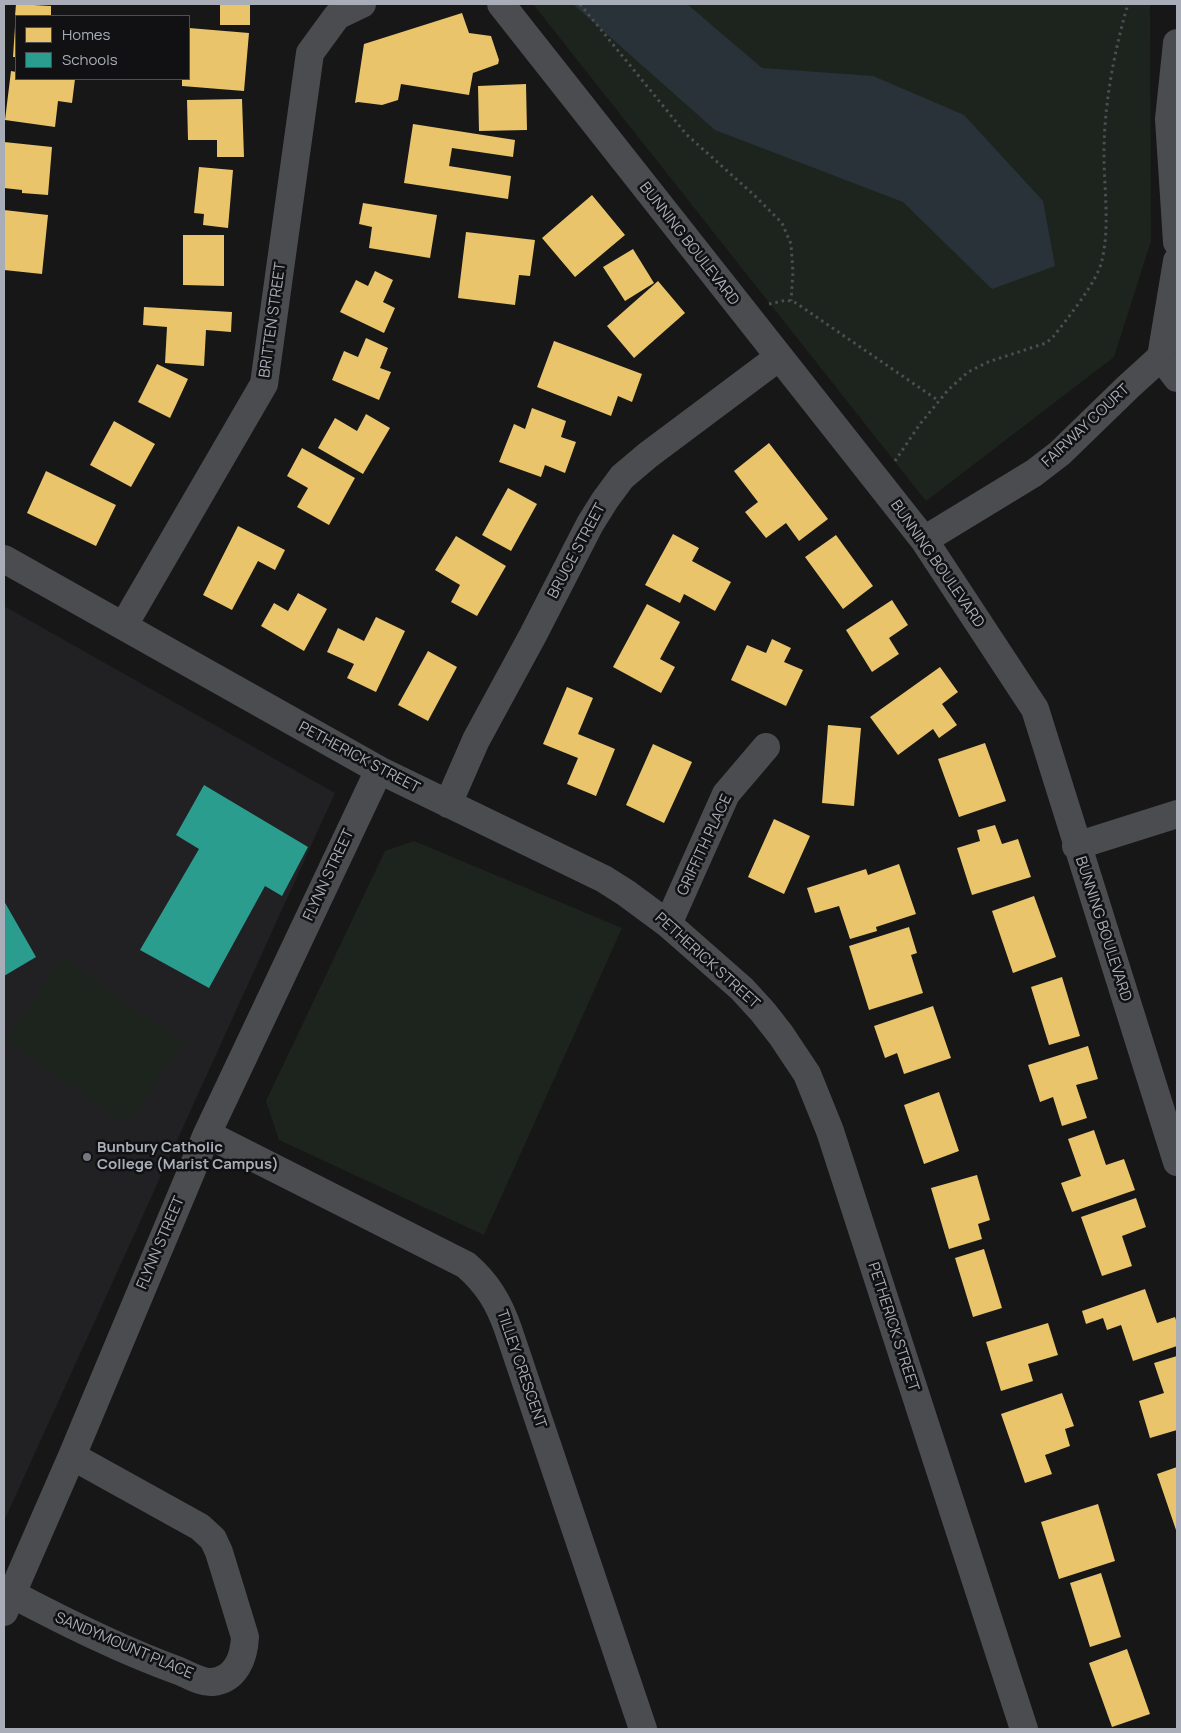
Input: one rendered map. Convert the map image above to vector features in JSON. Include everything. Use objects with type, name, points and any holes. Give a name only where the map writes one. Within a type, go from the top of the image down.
[{"type":"street","name":"BRITTEN STREET","points":[[124,626],[264,384],[310,53],[337,16],[362,4]]},
{"type":"street","name":"BUNNING BOULEVARD","points":[[501,4],[924,540],[1034,709],[1177,1162]]},
{"type":"street","points":[[1177,43],[1169,119],[1177,242]]},
{"type":"street","name":"FAIRWAY COURT","points":[[924,540],[1034,473],[1060,453],[1128,387],[1169,368],[1177,261]]},
{"type":"street","name":"BRUCE STREET","points":[[448,804],[476,740],[590,524],[622,477],[648,455],[779,357]]},
{"type":"street","name":"PETHERICK STREET","points":[[4,559],[378,770],[604,879],[668,924],[742,989],[763,1012],[806,1074],[830,1131],[1024,1729]]},
{"type":"street","name":"GRIFFITH PLACE","points":[[668,924],[726,794],[766,747]]},
{"type":"street","name":"FLYNN STREET","points":[[8,1603],[207,1134],[378,770]]},
{"type":"street","points":[[1076,846],[1177,814]]},
{"type":"street","name":"TILLEY CRESCENT","points":[[207,1134],[466,1265],[480,1276],[491,1291],[502,1310],[643,1729]]},
{"type":"street","name":"SANDYMOUNT PLACE","points":[[8,1603],[78,1628],[150,1660],[209,1682],[220,1680],[229,1675],[238,1665],[244,1651],[244,1637],[213,1539],[200,1527],[72,1456]]},
{"type":"path","points":[[580,4],[686,134],[782,223],[791,244],[794,272],[791,301]]},
{"type":"path","points":[[890,464],[896,460],[920,424],[939,401],[968,372],[982,364],[1046,343],[1053,337],[1098,274],[1102,260],[1106,228],[1104,152],[1106,116],[1115,57],[1128,4]]},
{"type":"path","points":[[765,305],[787,300],[791,301],[939,401]]},
{"type":"shaded area","points":[[533,4],[1150,4],[1151,241],[1114,357],[926,501]]},
{"type":"shaded area","points":[[573,4],[687,4],[762,68],[873,76],[964,115],[1043,201],[1055,266],[992,289],[903,202],[715,130]]},
{"type":"shaded area","name":"Bunbury Catholic College (Marist Campus)","points":[[4,606],[335,793],[4,1521]]},
{"type":"shaded area","points":[[414,841],[622,928],[484,1235],[279,1140],[266,1101],[385,851]]},
{"type":"shaded area","points":[[63,957],[184,1042],[127,1125],[6,1039]]},
{"type":"building: Homes","points":[[16,4],[51,6],[51,15],[15,15]]},
{"type":"building: Homes","points":[[220,4],[250,4],[250,25],[220,25]]},
{"type":"building: Homes","points":[[462,13],[469,33],[491,36],[499,60],[498,64],[473,73],[469,95],[401,84],[398,100],[382,105],[355,103],[364,44]]},
{"type":"building: Homes","points":[[15,27],[15,57],[13,57]]},
{"type":"building: Homes","points":[[190,28],[249,33],[244,91],[182,86],[182,80],[190,80]]},
{"type":"building: Homes","points":[[11,71],[15,72],[15,80],[75,80],[72,103],[58,101],[55,127],[5,120]]},
{"type":"building: Homes","points":[[526,84],[527,130],[479,131],[478,86]]},
{"type":"building: Homes","points":[[242,99],[244,157],[217,157],[217,140],[188,140],[187,100]]},
{"type":"building: Homes","points":[[413,124],[515,140],[513,157],[452,148],[449,166],[511,176],[508,199],[404,183]]},
{"type":"building: Homes","points":[[4,142],[52,147],[48,195],[22,193],[22,190],[4,188]]},
{"type":"building: Homes","points":[[199,167],[233,170],[228,228],[203,225],[204,214],[194,213]]},
{"type":"building: Homes","points":[[592,195],[625,235],[575,277],[542,238]]},
{"type":"building: Homes","points":[[363,203],[437,215],[430,258],[369,248],[372,227],[359,224]]},
{"type":"building: Homes","points":[[4,210],[48,215],[42,274],[4,270]]},
{"type":"building: Homes","points":[[466,232],[535,240],[530,276],[519,275],[515,305],[458,298]]},
{"type":"building: Homes","points":[[183,235],[224,235],[224,286],[183,285]]},
{"type":"building: Homes","points":[[633,249],[654,283],[625,301],[603,267]]},
{"type":"building: Homes","points":[[375,271],[393,280],[383,302],[395,308],[384,333],[340,312],[356,280],[368,286]]},
{"type":"building: Homes","points":[[658,281],[685,313],[634,358],[607,326]]},
{"type":"building: Homes","points":[[144,307],[232,312],[231,332],[206,330],[204,366],[165,363],[167,327],[143,325]]},
{"type":"building: Homes","points":[[366,338],[388,348],[380,368],[391,372],[379,400],[332,380],[344,351],[358,357]]},
{"type":"building: Homes","points":[[554,341],[642,374],[632,402],[618,396],[611,416],[537,387]]},
{"type":"building: Homes","points":[[157,364],[188,379],[170,418],[138,402]]},
{"type":"building: Homes","points":[[532,408],[566,421],[561,437],[576,442],[565,473],[545,465],[541,477],[499,462],[514,424],[525,429]]},
{"type":"building: Homes","points":[[366,414],[390,428],[363,474],[318,448],[335,418],[357,431]]},
{"type":"building: Homes","points":[[114,421],[155,444],[131,487],[90,465]]},
{"type":"building: Homes","points":[[769,443],[828,519],[799,541],[786,523],[766,538],[745,512],[758,502],[734,471]]},
{"type":"building: Homes","points":[[302,448],[355,478],[329,525],[297,507],[308,488],[287,476]]},
{"type":"building: Homes","points":[[46,471],[116,505],[96,546],[27,513]]},
{"type":"building: Homes","points":[[508,488],[537,504],[511,551],[482,535]]},
{"type":"building: Homes","points":[[238,526],[285,550],[275,570],[258,561],[232,610],[203,595]]},
{"type":"building: Homes","points":[[673,534],[699,548],[692,561],[731,582],[715,611],[684,594],[680,603],[645,585]]},
{"type":"building: Homes","points":[[836,535],[873,586],[843,609],[805,557]]},
{"type":"building: Homes","points":[[456,536],[506,566],[477,616],[451,602],[460,585],[435,570]]},
{"type":"building: Homes","points":[[298,593],[327,609],[304,651],[261,626],[274,603],[288,611]]},
{"type":"building: Homes","points":[[892,600],[908,625],[889,638],[899,654],[872,672],[846,630]]},
{"type":"building: Homes","points":[[647,604],[680,622],[660,659],[675,667],[661,693],[613,667]]},
{"type":"building: Homes","points":[[376,617],[405,631],[376,692],[347,678],[354,664],[327,652],[338,628],[364,641]]},
{"type":"building: Homes","points":[[772,639],[791,648],[784,662],[803,670],[786,706],[731,680],[747,645],[766,653]]},
{"type":"building: Homes","points":[[428,651],[457,667],[428,721],[398,705]]},
{"type":"building: Homes","points":[[940,667],[958,692],[942,704],[957,725],[939,738],[933,729],[898,755],[870,717]]},
{"type":"building: Homes","points":[[567,687],[593,698],[578,734],[615,749],[596,796],[567,784],[578,758],[543,744]]},
{"type":"building: Homes","points":[[828,725],[861,728],[854,806],[822,803]]},
{"type":"building: Homes","points":[[985,743],[1006,801],[959,817],[938,759]]},
{"type":"building: Homes","points":[[653,744],[692,762],[664,823],[626,805]]},
{"type":"building: Homes","points":[[774,819],[810,836],[784,894],[748,877]]},
{"type":"building: Homes","points":[[995,825],[1002,844],[1018,839],[1031,877],[972,895],[957,848],[980,841],[977,830]]},
{"type":"building: Homes","points":[[899,864],[916,914],[876,927],[877,931],[850,939],[839,906],[815,913],[807,888],[866,869],[868,875]]},
{"type":"building: Homes","points":[[1034,896],[1056,957],[1013,973],[992,911]]},
{"type":"building: Homes","points":[[909,927],[917,953],[911,955],[923,993],[869,1010],[849,946]]},
{"type":"building: Homes","points":[[1062,977],[1080,1036],[1049,1045],[1031,987]]},
{"type":"building: Homes","points":[[933,1006],[951,1058],[904,1074],[897,1053],[885,1058],[874,1026]]},
{"type":"building: Homes","points":[[1088,1046],[1098,1079],[1076,1085],[1087,1118],[1062,1126],[1053,1097],[1040,1102],[1028,1065]]},
{"type":"building: Homes","points":[[939,1092],[959,1151],[924,1164],[904,1105]]},
{"type":"building: Homes","points":[[1094,1130],[1106,1165],[1124,1159],[1135,1190],[1072,1212],[1061,1183],[1081,1176],[1068,1139]]},
{"type":"building: Homes","points":[[977,1175],[990,1220],[978,1224],[982,1239],[949,1249],[931,1188]]},
{"type":"building: Homes","points":[[1136,1198],[1146,1227],[1122,1236],[1132,1266],[1102,1276],[1081,1217]]},
{"type":"building: Homes","points":[[984,1249],[1002,1308],[973,1317],[955,1258]]},
{"type":"building: Homes","points":[[1145,1289],[1157,1323],[1175,1317],[1177,1323],[1177,1346],[1133,1361],[1121,1325],[1107,1330],[1103,1318],[1086,1324],[1082,1311]]},
{"type":"building: Homes","points":[[1048,1323],[1058,1355],[1028,1364],[1033,1381],[1001,1391],[986,1342]]},
{"type":"building: Homes","points":[[1177,1356],[1177,1430],[1150,1438],[1139,1401],[1164,1393],[1154,1363]]},
{"type":"building: Homes","points":[[1062,1393],[1074,1426],[1065,1429],[1070,1446],[1045,1455],[1052,1474],[1025,1483],[1001,1414]]},
{"type":"building: Homes","points":[[1177,1467],[1177,1533],[1157,1474]]},
{"type":"building: Homes","points":[[1098,1504],[1115,1561],[1059,1579],[1041,1522]]},
{"type":"building: Homes","points":[[1101,1573],[1121,1637],[1090,1647],[1070,1583]]},
{"type":"building: Homes","points":[[1127,1649],[1150,1714],[1112,1727],[1089,1663]]},
{"type":"building: Schools","points":[[204,785],[308,847],[282,896],[265,886],[209,988],[140,950],[199,849],[176,835]]},
{"type":"building: Schools","points":[[4,901],[36,957],[4,976]]},
{"type":"place","name":"Bunbury Catholic College (Marist Campus)","points":[[87,1157]]}]
